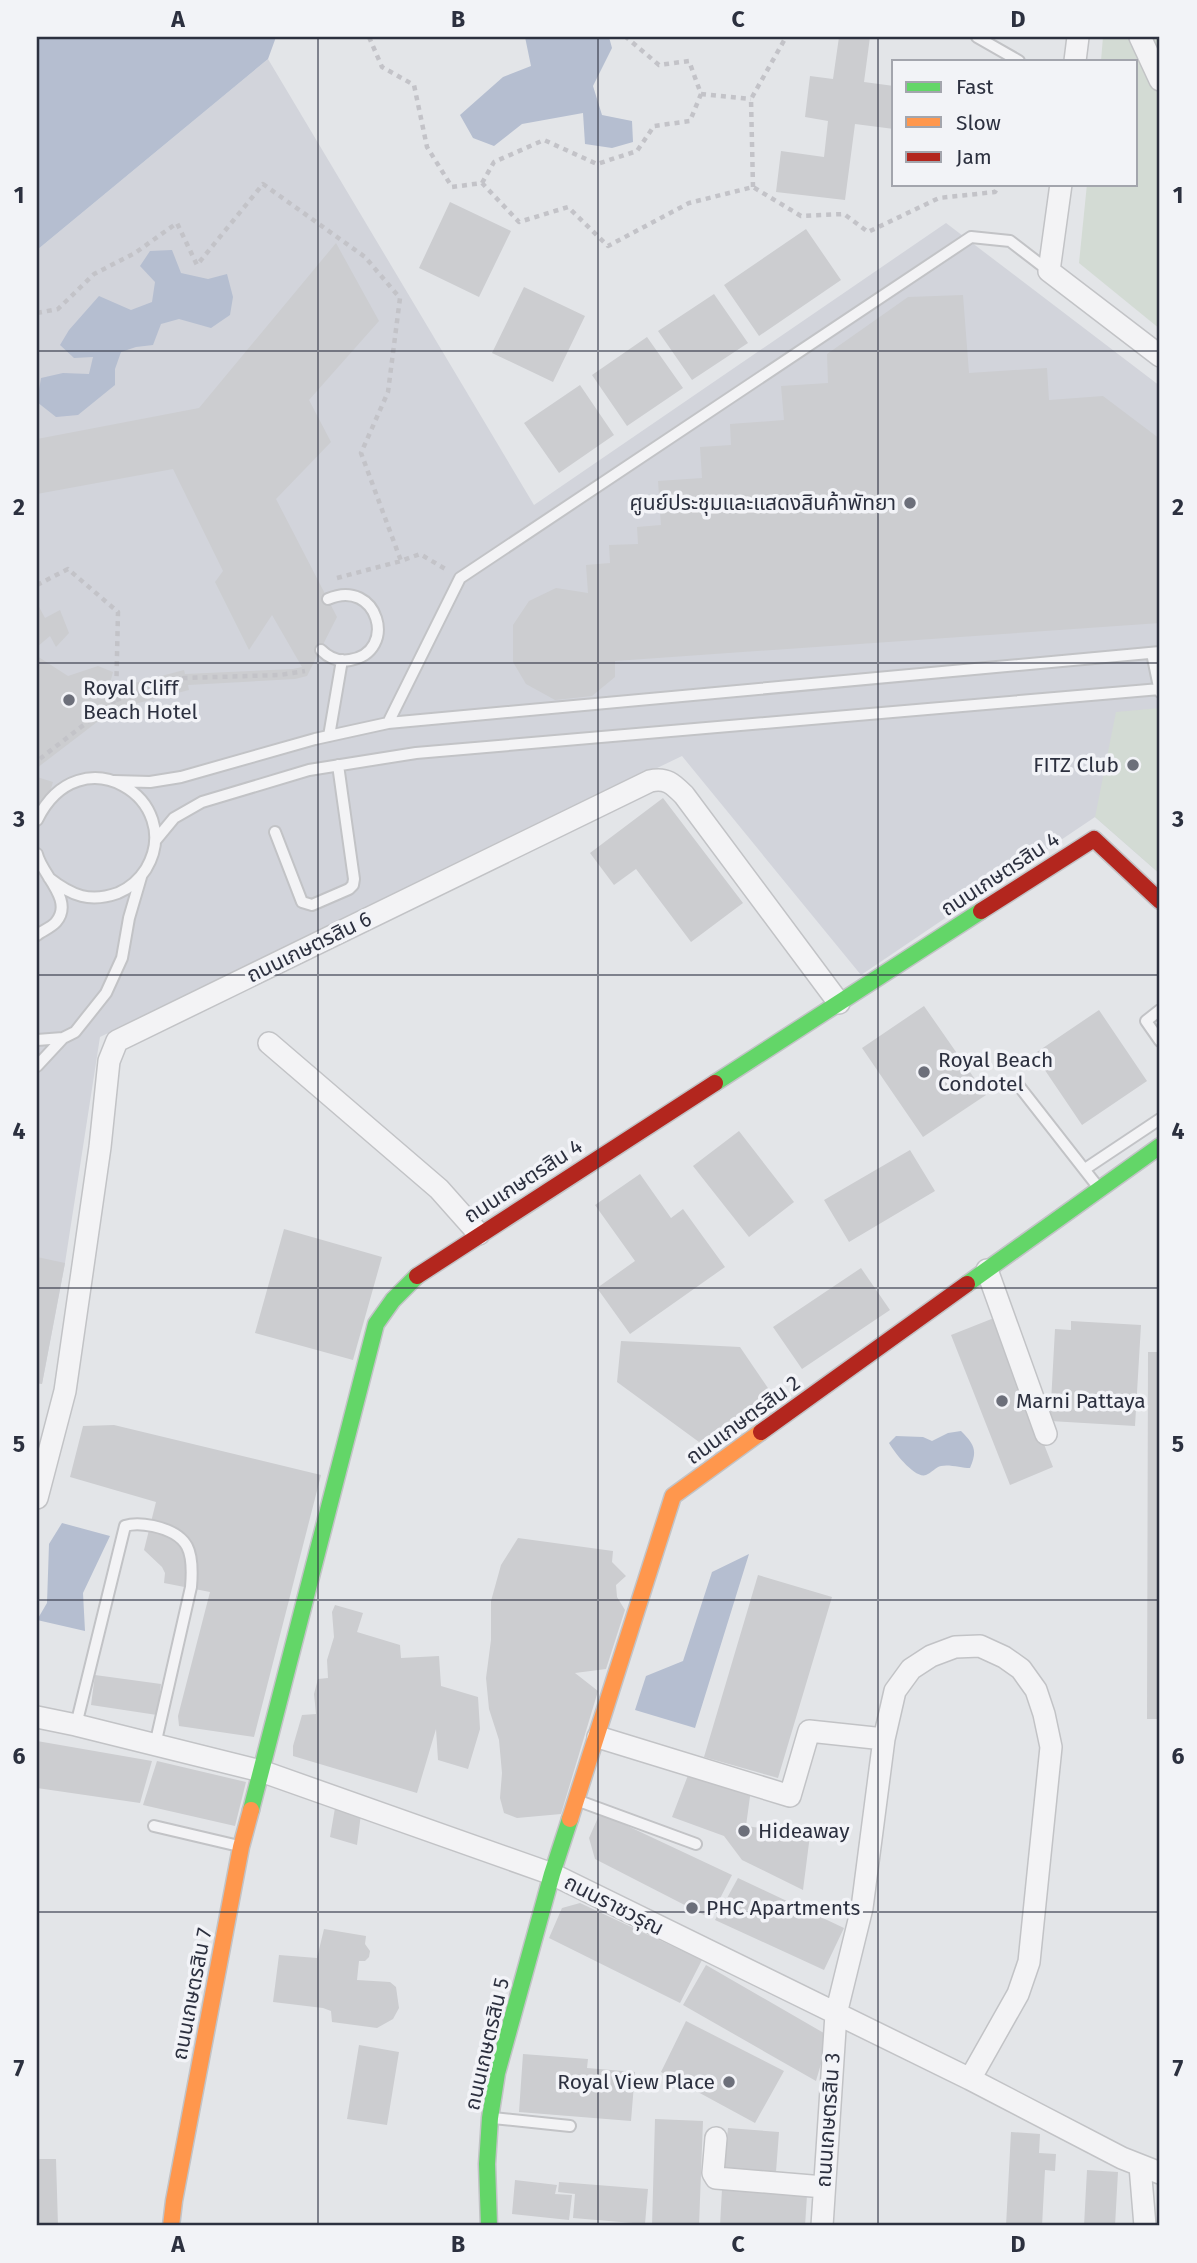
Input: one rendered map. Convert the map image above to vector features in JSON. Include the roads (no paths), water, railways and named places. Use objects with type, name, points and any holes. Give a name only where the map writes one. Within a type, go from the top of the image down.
[{"type":"street","points":[[1075,60],[1078,37]]},
{"type":"street","points":[[1140,37],[1160,80]]},
{"type":"street","points":[[1061,186],[1049,271],[1160,356]]},
{"type":"street","name":"ถนนเกษตรสิน 6","points":[[37,1498],[65,1391],[100,1147],[109,1061],[117,1041],[660,779],[674,784],[684,795],[839,1003]]},
{"type":"street","name":"ถนนเกษตรสิน 4","points":[[261,1771],[376,1324],[411,1280],[1094,839],[1160,901]]},
{"type":"street","points":[[269,1043],[439,1189],[479,1234]]},
{"type":"street","name":"ถนนเกษตรสิน 2","points":[[552,1874],[673,1496],[1160,1146]]},
{"type":"street","points":[[987,1270],[1046,1434]]},
{"type":"street","name":"ถนนเกษตรสิน 3","points":[[821,2226],[836,2014],[862,1908],[884,1739],[895,1691],[911,1669],[931,1656],[956,1647],[980,1646],[1004,1657],[1021,1669],[1036,1690],[1051,1747],[1029,1962],[1018,1994],[970,2079]]},
{"type":"street","name":"ถนนราชวรุณ","points":[[37,1717],[261,1771],[552,1874],[970,2079],[1140,2166],[1160,2173]]},
{"type":"street","points":[[598,1737],[790,1796],[809,1731],[884,1739]]},
{"type":"street","name":"ถนนเกษตรสิน 7","points":[[172,2226],[174,2201],[242,1847],[261,1771]]},
{"type":"street","name":"ถนนเกษตรสิน 5","points":[[489,2226],[487,2164],[491,2118],[503,2051],[552,1874]]},
{"type":"street","points":[[716,2138],[713,2174],[716,2178],[824,2187]]},
{"type":"street","points":[[1140,2166],[1145,2226]]},
{"type":"lane","points":[[977,37],[1017,60]]},
{"type":"lane","points":[[388,723],[460,578],[971,237],[1010,241],[1049,271]]},
{"type":"lane","points":[[321,650],[327,656],[342,660],[359,658],[368,652],[379,631],[378,620],[365,601],[356,596],[345,595],[328,599]]},
{"type":"lane","points":[[37,820],[45,803],[59,789],[76,780],[96,778],[150,782],[181,777],[329,736],[388,723],[1156,652],[1160,690],[416,753],[309,770],[202,802],[174,818],[155,841]]},
{"type":"lane","points":[[329,736],[342,660]]},
{"type":"lane","points":[[275,832],[302,902],[312,905],[353,885],[338,765]]},
{"type":"lane","points":[[37,1066],[63,1038],[75,1032],[106,993],[122,958],[141,877],[151,859],[155,841],[153,821],[145,804],[131,790],[114,781]]},
{"type":"lane","points":[[37,854],[38,861],[60,896],[61,910],[56,922],[37,935]]},
{"type":"lane","points":[[50,878],[66,891],[85,898],[106,897],[125,890],[141,877]]},
{"type":"lane","points":[[1160,1010],[1146,1021],[1160,1041]]},
{"type":"lane","points":[[37,1040],[63,1038]]},
{"type":"lane","points":[[1018,1086],[1100,1189]]},
{"type":"lane","points":[[1085,1169],[1160,1119]]},
{"type":"lane","points":[[75,1725],[125,1526],[141,1524],[171,1530],[183,1539],[191,1553],[193,1564],[191,1587],[155,1745]]},
{"type":"lane","points":[[577,1800],[696,1844]]},
{"type":"lane","points":[[154,1826],[242,1847]]},
{"type":"lane","points":[[491,2118],[570,2126]]},
{"type":"water","points":[[37,37],[276,37],[268,59],[37,250]]},
{"type":"water","points":[[525,37],[609,37],[612,48],[593,86],[602,115],[632,121],[633,142],[612,148],[585,144],[583,113],[522,124],[494,146],[473,138],[460,115],[503,77],[531,66]]},
{"type":"water","points":[[172,250],[181,273],[208,279],[227,274],[233,297],[230,315],[211,328],[179,319],[161,324],[153,345],[121,352],[115,369],[115,385],[78,415],[56,417],[37,402],[41,378],[63,373],[89,374],[93,357],[74,358],[60,345],[69,330],[99,296],[131,310],[152,302],[155,282],[140,266],[150,251]]},
{"type":"water","points":[[961,1431],[973,1448],[974,1456],[970,1468],[944,1466],[921,1475],[905,1464],[889,1443],[896,1436],[923,1437],[932,1441],[948,1433]]},
{"type":"water","points":[[62,1523],[110,1536],[83,1593],[85,1631],[37,1620],[47,1603],[49,1544]]},
{"type":"water","points":[[749,1554],[695,1728],[635,1710],[646,1676],[683,1661],[712,1572]]},
{"type":"place","name":"ศูนย์ประชุมและแสดงสินค้าพัทยา","points":[[910,503]]},
{"type":"place","name":"Royal Cliff Beach Hotel","points":[[69,700]]},
{"type":"place","name":"FITZ Club","points":[[1133,765]]},
{"type":"place","name":"Royal Beach Condotel","points":[[924,1072]]},
{"type":"place","name":"Marni Pattaya","points":[[1002,1401]]},
{"type":"place","name":"Hideaway","points":[[744,1831]]},
{"type":"place","name":"PHC Apartments","points":[[692,1908]]},
{"type":"place","name":"Royal View Place","points":[[729,2082]]}]
